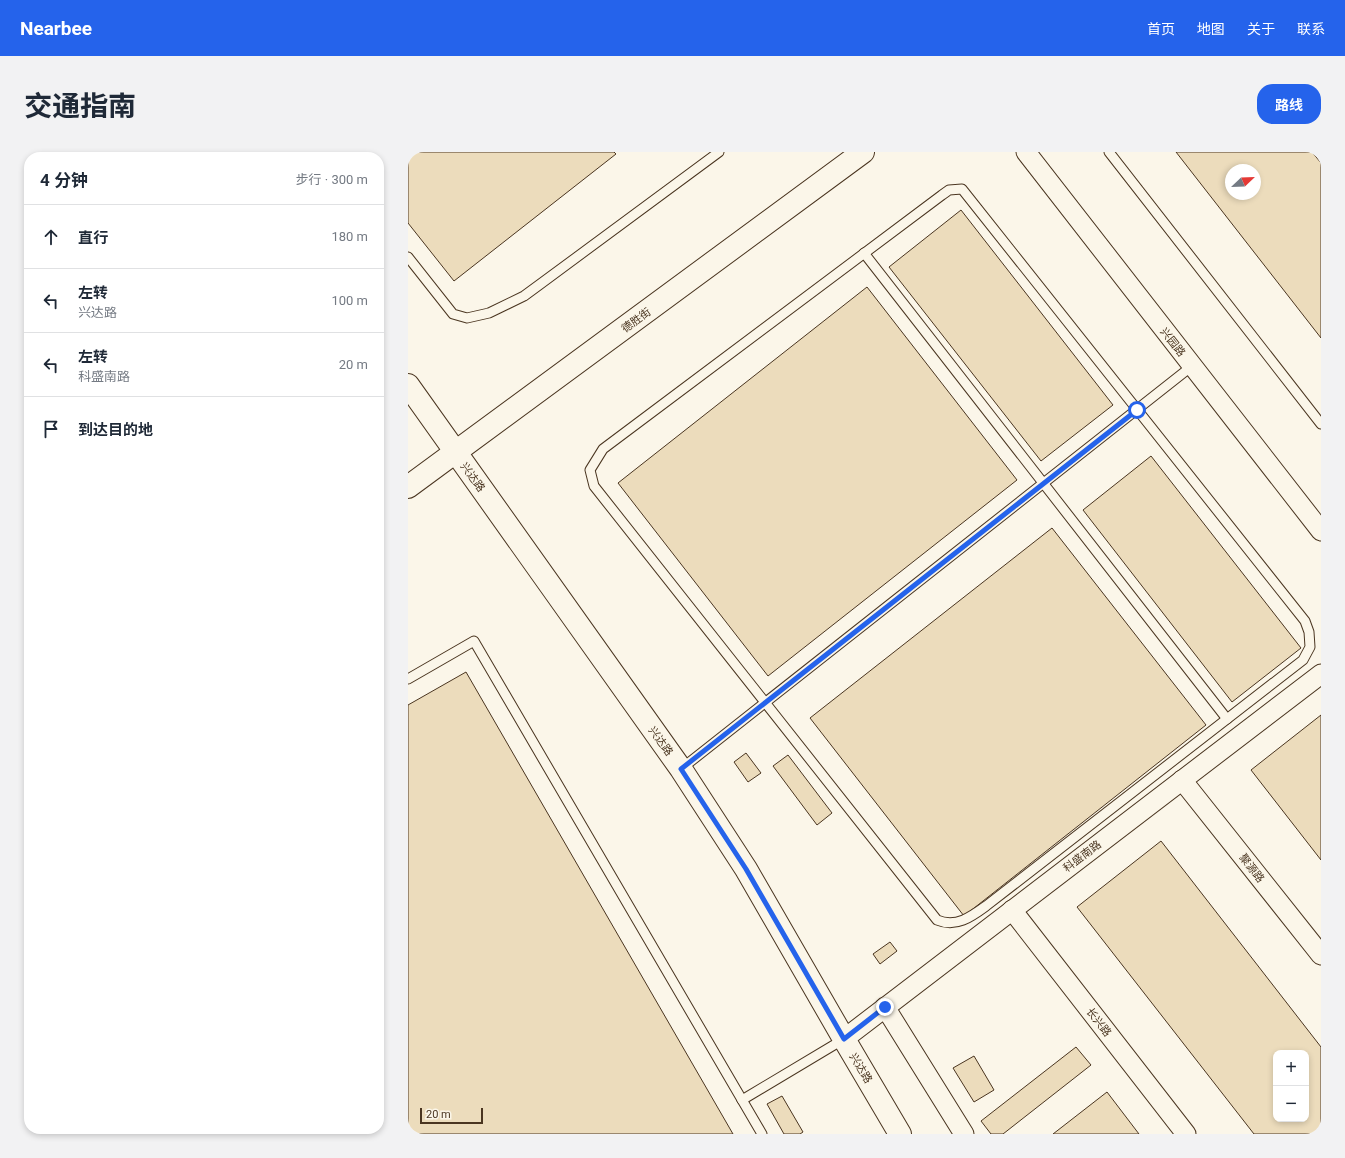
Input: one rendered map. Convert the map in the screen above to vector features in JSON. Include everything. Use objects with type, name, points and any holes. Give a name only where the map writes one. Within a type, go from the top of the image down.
[{"type":"street","name":"德胜街","points":[[408,487],[863,152]]},
{"type":"street","name":"兴园路","points":[[1026,152],[1321,532]]},
{"type":"street","name":"兴达路","points":[[408,385],[681,769],[746,869],[900,1134]]},
{"type":"street","name":"科盛南路","points":[[844,1039],[1321,674]]},
{"type":"street","name":"聚源路","points":[[1182,780],[1321,955]]},
{"type":"street","name":"长兴路","points":[[1012,910],[1186,1134]]},
{"type":"street","points":[[885,1007],[964,1134]]},
{"type":"lane","points":[[408,257],[453,314],[467,318],[489,313],[507,305],[539,285],[718,152]]},
{"type":"lane","points":[[1109,152],[1321,424]]},
{"type":"lane","points":[[962,189],[1304,620],[1310,632],[1310,647],[1303,660],[986,906],[969,918],[959,922],[943,923],[937,920],[594,486],[590,470],[603,449],[864,253],[949,190],[962,189]]},
{"type":"lane","points":[[864,253],[1227,718]]},
{"type":"lane","points":[[681,769],[1192,366]]},
{"type":"lane","points":[[408,679],[474,641],[762,1134]]},
{"type":"lane","points":[[742,1100],[844,1039]]},
{"type":"building","points":[[408,152],[614,152],[616,154],[454,281],[408,223]]},
{"type":"building","points":[[1176,152],[1312,152],[1321,163],[1321,338]]},
{"type":"building","points":[[961,210],[1113,405],[1041,461],[889,267]]},
{"type":"building","points":[[867,287],[1017,480],[768,676],[618,483]]},
{"type":"building","points":[[1151,456],[1301,648],[1232,702],[1083,510]]},
{"type":"building","points":[[1052,528],[1206,725],[964,916],[810,718]]},
{"type":"building","points":[[466,672],[733,1134],[408,1134],[408,705]]},
{"type":"building","points":[[1321,715],[1321,860],[1251,770]]},
{"type":"building","points":[[746,753],[761,773],[748,782],[734,762]]},
{"type":"building","points":[[788,755],[832,813],[817,825],[773,766]]},
{"type":"building","points":[[1161,841],[1321,1047],[1321,1134],[1254,1134],[1077,907]]},
{"type":"building","points":[[890,942],[897,951],[880,964],[873,954]]},
{"type":"building","points":[[1076,1047],[1091,1065],[1003,1134],[991,1134],[981,1121]]},
{"type":"building","points":[[974,1056],[994,1090],[974,1102],[953,1068]]},
{"type":"building","points":[[1107,1092],[1139,1134],[1053,1134]]},
{"type":"building","points":[[782,1096],[803,1132],[800,1134],[784,1134],[767,1104]]},
{"type":"route","points":[[885,1007],[844,1039],[746,869],[681,769],[1137,410]]}]
